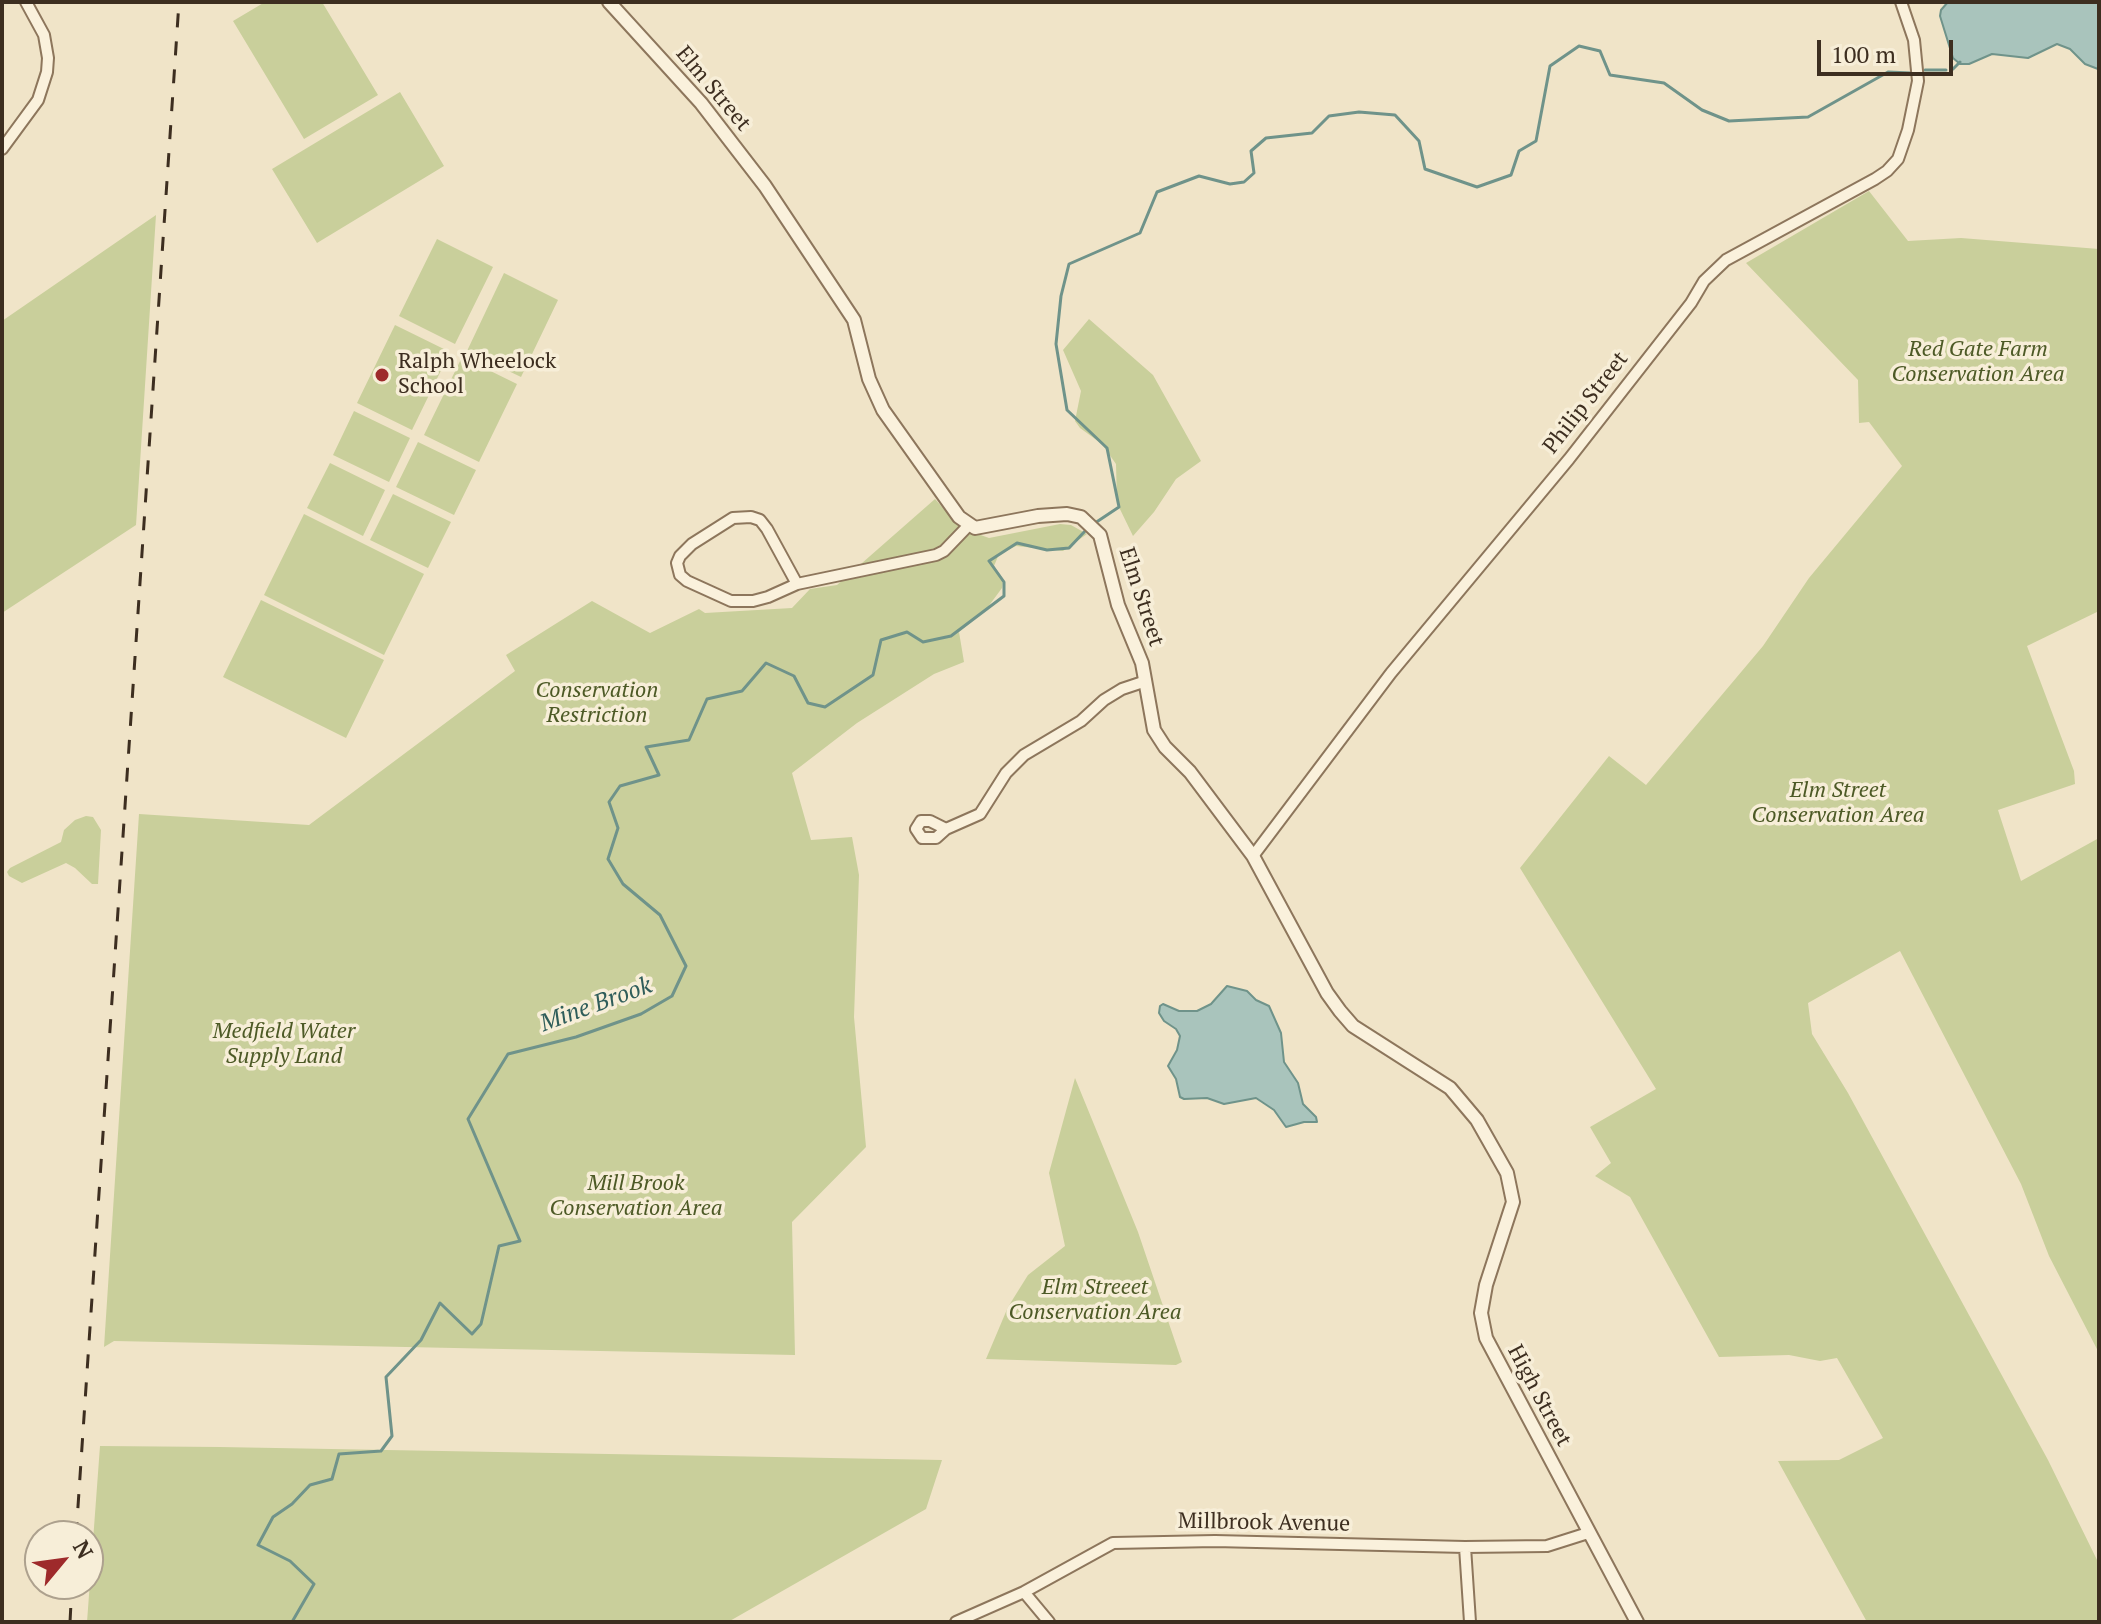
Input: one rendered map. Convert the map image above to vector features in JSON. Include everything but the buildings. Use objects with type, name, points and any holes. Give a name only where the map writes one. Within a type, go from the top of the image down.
[{"type":"street","points":[[2,149],[34,107],[47,72],[44,35],[26,2]]},
{"type":"street","name":"Elm Street","points":[[609,2],[709,113],[765,186],[854,320],[869,379],[883,410],[959,517],[975,528],[1059,513],[1081,517],[1100,535],[1118,605],[1146,681],[1154,730],[1253,856],[1327,993],[1340,1011],[1353,1026],[1397,1052],[1459,1098],[1477,1120],[1508,1175]]},
{"type":"street","name":"Philip Street","points":[[1253,856],[1391,673],[1569,459],[1691,303],[1704,281],[1726,260],[1875,179],[1898,159],[1912,117],[1918,81],[1914,40],[1901,2]]},
{"type":"street","points":[[797,584],[767,529],[760,520],[751,517],[733,518],[692,544],[677,563],[680,575],[687,581],[731,601],[768,597],[797,584],[936,555],[944,551],[969,525]]},
{"type":"street","points":[[946,829],[980,814],[1006,773],[1024,755],[1081,721],[1104,700],[1122,689],[1146,681]]},
{"type":"street","name":"High Street","points":[[1508,1175],[1513,1202],[1486,1285],[1481,1313],[1486,1338],[1637,1622]]},
{"type":"street","name":"Millbrook Avenue","points":[[956,1622],[1024,1592],[1113,1543],[1215,1541],[1547,1546],[1588,1533]]},
{"type":"street","points":[[1465,1547],[1470,1622]]},
{"type":"street","points":[[1024,1592],[1049,1622]]},
{"type":"green space","points":[[265,2],[322,2],[378,95],[304,139],[233,21]]},
{"type":"green space","points":[[400,92],[444,166],[317,243],[272,169]]},
{"type":"green space","points":[[1869,191],[1908,241],[1961,238],[2099,249],[2099,611],[2027,646],[2074,771],[2075,784],[1998,810],[2021,881],[2099,838],[2099,1353],[2049,1256],[2021,1184],[1900,951],[1808,1003],[1812,1034],[1848,1093],[2048,1460],[2099,1564],[2099,1622],[1867,1622],[1778,1461],[1839,1460],[1883,1438],[1837,1358],[1820,1361],[1789,1355],[1719,1357],[1630,1197],[1595,1176],[1611,1163],[1590,1127],[1656,1089],[1520,868],[1609,756],[1646,785],[1763,646],[1809,578],[1902,466],[1869,422],[1859,423],[1858,380],[1746,263]]},
{"type":"green space","points":[[156,215],[136,525],[2,613],[2,321]]},
{"type":"green space","points":[[437,239],[493,267],[455,344],[399,316]]},
{"type":"green space","points":[[504,273],[558,300],[521,377],[467,351]]},
{"type":"green space","points":[[1089,319],[1153,375],[1201,461],[1176,479],[1133,536],[1117,503],[1116,464],[1102,444],[1075,421],[1081,391],[1063,350]]},
{"type":"green space","points":[[395,325],[450,352],[412,430],[357,403]]},
{"type":"green space","points":[[462,357],[517,384],[479,462],[424,435]]},
{"type":"green space","points":[[354,411],[410,438],[389,482],[333,455]]},
{"type":"green space","points":[[418,442],[476,470],[454,515],[396,487]]},
{"type":"green space","points":[[330,463],[385,490],[363,536],[307,508]]},
{"type":"green space","points":[[393,494],[451,522],[428,568],[370,540]]},
{"type":"green space","points":[[935,499],[961,528],[989,538],[1060,524],[1071,525],[1087,534],[1063,551],[1016,546],[999,554],[994,566],[1003,579],[1002,588],[985,611],[959,632],[964,662],[934,674],[857,723],[792,773],[811,840],[852,837],[859,875],[854,1017],[866,1147],[792,1222],[795,1355],[114,1341],[104,1347],[139,814],[309,825],[515,671],[506,655],[592,601],[650,633],[699,609],[705,613],[792,608],[810,589],[837,585]]},
{"type":"green space","points":[[304,514],[424,574],[384,655],[264,595]]},
{"type":"green space","points":[[261,600],[384,660],[346,738],[223,677]]},
{"type":"green space","points":[[93,817],[101,830],[98,884],[92,884],[66,863],[22,883],[9,876],[7,872],[10,868],[61,842],[64,830],[75,820]]},
{"type":"green space","name":"Elm Streeet Conservation Area","points":[[1075,1078],[1138,1232],[1182,1362],[1176,1365],[986,1359],[1008,1307],[1028,1275],[1065,1246],[1049,1173]]},
{"type":"green space","points":[[100,1446],[942,1460],[926,1509],[728,1622],[87,1622],[89,1600],[104,1600],[104,1520],[95,1520]]},
{"type":"water","points":[[1948,2],[2099,2],[2099,76],[2098,69],[2085,64],[2070,49],[2057,44],[2028,58],[1992,54],[1969,64],[1960,64],[1953,58],[1940,16]]},
{"type":"water","points":[[1227,986],[1247,991],[1269,1006],[1281,1033],[1284,1062],[1298,1083],[1303,1104],[1317,1122],[1286,1127],[1274,1110],[1256,1098],[1224,1104],[1207,1098],[1180,1097],[1176,1079],[1168,1066],[1177,1050],[1180,1036],[1164,1021],[1159,1013],[1160,1006],[1163,1004],[1179,1011],[1197,1011],[1211,1004]]},
{"type":"waterway","name":"Mine Brook","points":[[1095,523],[1119,507],[1107,448],[1067,410],[1056,344],[1061,296],[1069,264],[1140,233],[1157,192],[1199,176],[1230,184],[1244,182],[1254,173],[1251,151],[1266,138],[1312,133],[1329,116],[1359,112],[1395,115],[1419,141],[1425,169],[1477,187],[1511,175],[1519,151],[1536,141],[1550,66],[1579,46],[1600,51],[1610,75],[1664,83],[1702,110],[1729,121],[1808,117],[1888,72],[1911,73]]},
{"type":"waterway","points":[[1953,69],[1960,62]]},
{"type":"waterway","name":"Mine Brook","points":[[1925,70],[1946,70]]},
{"type":"waterway","name":"Mine Brook","points":[[292,1622],[314,1584],[290,1561],[258,1545],[273,1517],[292,1504],[310,1485],[332,1479],[339,1454],[381,1451],[392,1436],[386,1377],[421,1340],[440,1303],[472,1334],[481,1324],[499,1246],[520,1241],[468,1119],[508,1054],[576,1037],[641,1014],[672,996],[686,966],[660,915],[623,884],[608,859],[618,828],[609,802],[620,786],[659,775],[646,747],[689,740],[707,699],[742,691],[766,663],[794,676],[808,703],[825,707],[873,675],[881,640],[907,632],[923,642],[951,636],[1004,596],[1004,582],[989,561],[1017,543],[1047,550],[1069,548],[1086,530]]},
{"type":"railway","points":[[77,1520],[179,2]]},
{"type":"railway","points":[[70,1622],[71,1600]]},
{"type":"place","name":"Ralph Wheelock School","points":[[382,375]]},
{"type":"park label","name":"Red Gate Farm Conservation Area","points":[[1978,362]]},
{"type":"park label","name":"Conservation Restriction","points":[[597,704]]},
{"type":"park label","name":"Elm Street Conservation Area","points":[[1838,804]]},
{"type":"park label","name":"Medfield Water Supply Land","points":[[284,1044]]},
{"type":"park label","name":"Mill Brook Conservation Area","points":[[636,1196]]}]
